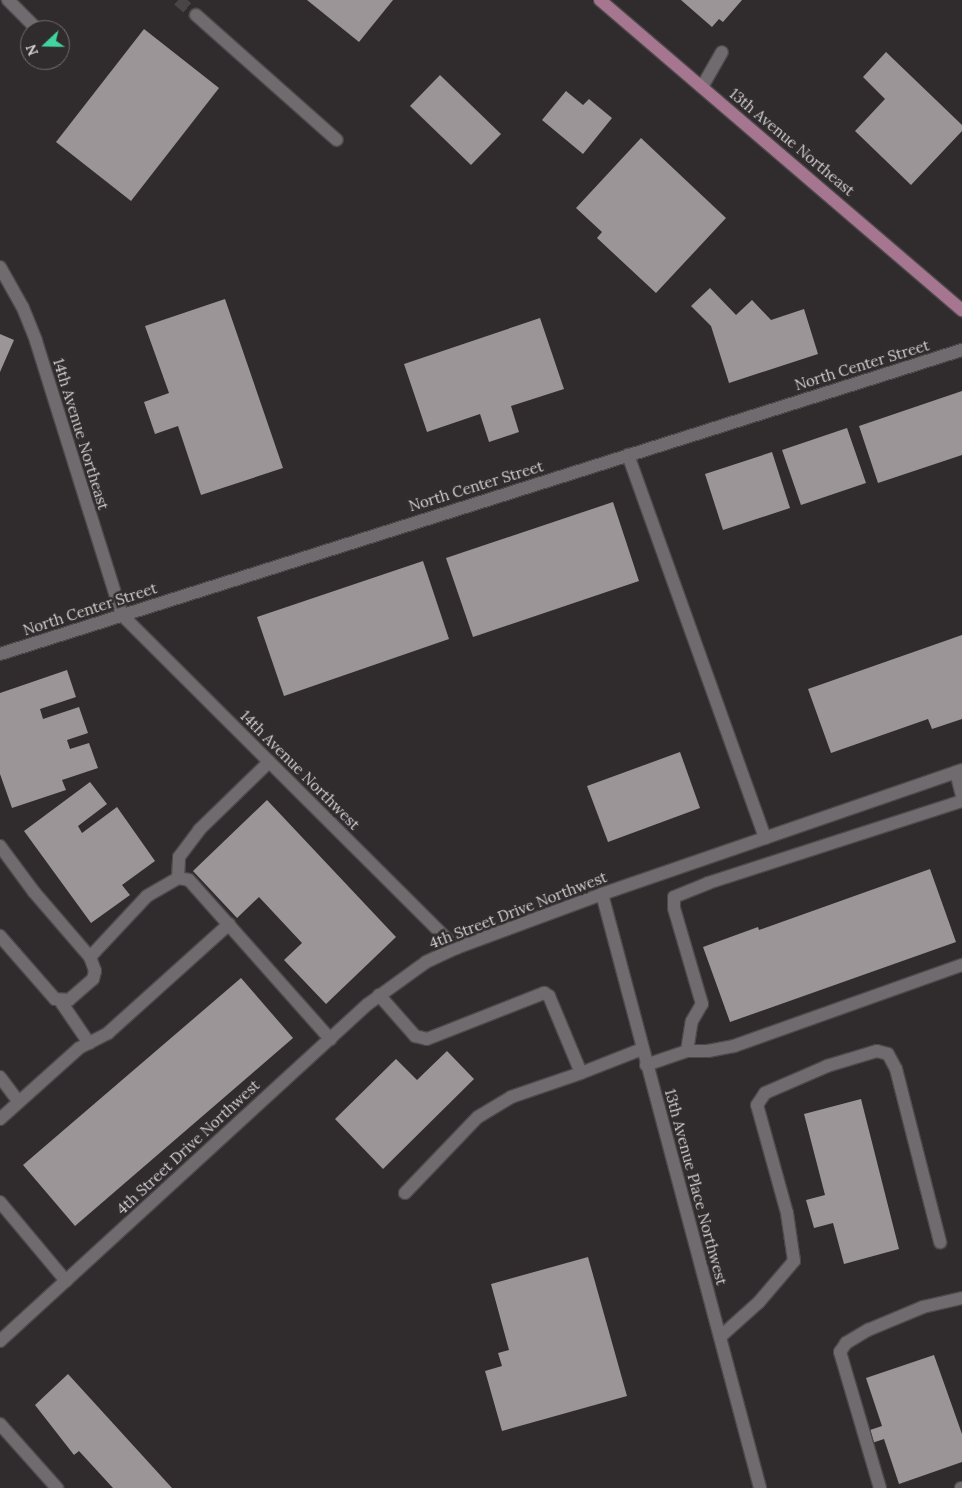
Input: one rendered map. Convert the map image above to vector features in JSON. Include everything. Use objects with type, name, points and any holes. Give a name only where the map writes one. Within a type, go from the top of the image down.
[{"type":"main road","name":"13th Avenue Northeast","points":[[600,0],[962,310]]},
{"type":"street","points":[[8,0],[28,20]]},
{"type":"street","points":[[196,15],[337,140]]},
{"type":"street","points":[[702,87],[722,52]]},
{"type":"street","name":"14th Avenue Northeast","points":[[0,267],[23,308],[36,341],[122,615]]},
{"type":"street","name":"North Center Street","points":[[0,654],[962,350]]},
{"type":"street","points":[[628,455],[764,838]]},
{"type":"street","name":"14th Avenue Northwest","points":[[122,615],[456,948]]},
{"type":"street","points":[[178,878],[178,857],[199,830],[269,762]]},
{"type":"street","points":[[959,771],[962,796]]},
{"type":"street","name":"4th Street Drive Northwest","points":[[0,1341],[379,995],[426,962],[456,948],[602,894],[959,771]]},
{"type":"street","points":[[687,1050],[692,1021],[702,1004],[674,908],[674,897],[708,883],[962,801]]},
{"type":"street","points":[[0,846],[34,892],[90,957],[95,971],[92,979],[69,1000],[61,1002]]},
{"type":"street","points":[[701,860],[708,883]]},
{"type":"street","points":[[90,957],[148,896],[178,878],[190,880],[330,1039]]},
{"type":"street","name":"13th Avenue Place Northwest","points":[[602,894],[760,1488]]},
{"type":"street","points":[[0,1119],[89,1043],[108,1033],[229,924]]},
{"type":"street","points":[[0,938],[33,975],[61,1002],[89,1043]]},
{"type":"street","points":[[646,1065],[687,1050],[708,1051],[734,1046],[962,965]]},
{"type":"street","points":[[379,995],[415,1036],[426,1040],[544,993],[549,996],[581,1073]]},
{"type":"street","points":[[405,1193],[478,1117],[511,1097],[581,1073],[642,1049]]},
{"type":"street","points":[[720,1337],[759,1302],[794,1261],[787,1213],[757,1104],[765,1093],[877,1051],[888,1054],[896,1069],[940,1242]]},
{"type":"street","points":[[0,1077],[19,1102]]},
{"type":"street","points":[[0,1202],[66,1281]]},
{"type":"street","points":[[880,1488],[840,1352],[846,1343],[868,1330],[923,1307],[962,1298]]},
{"type":"street","points":[[0,1424],[57,1488]]},
{"type":"building","points":[[307,0],[393,0],[359,42]]},
{"type":"building","points":[[681,0],[742,0],[723,22],[719,19],[712,27]]},
{"type":"building","points":[[144,29],[219,88],[131,201],[56,142]]},
{"type":"building","points":[[886,52],[962,125],[962,131],[911,185],[855,131],[885,99],[863,77]]},
{"type":"building","points":[[440,75],[501,134],[471,165],[410,106]]},
{"type":"building","points":[[566,91],[583,105],[589,99],[612,118],[583,154],[542,120]]},
{"type":"building","points":[[641,138],[726,218],[656,293],[597,238],[602,232],[576,208]]},
{"type":"building","points":[[710,288],[736,315],[752,300],[771,320],[804,309],[818,354],[729,383],[711,326],[691,306]]},
{"type":"building","points":[[225,299],[283,468],[201,495],[178,426],[155,434],[144,402],[169,393],[145,326]]},
{"type":"building","points":[[540,318],[564,389],[511,406],[519,432],[489,442],[480,414],[427,432],[404,364]]},
{"type":"building","points":[[0,334],[14,340],[0,372]]},
{"type":"building","points":[[962,391],[962,455],[878,483],[859,426]]},
{"type":"building","points":[[847,428],[866,483],[801,505],[782,450]]},
{"type":"building","points":[[772,452],[790,508],[723,530],[705,474]]},
{"type":"building","points":[[613,502],[639,581],[473,637],[446,558]]},
{"type":"building","points":[[423,561],[449,639],[284,696],[257,617]]},
{"type":"building","points":[[962,635],[962,719],[932,729],[928,719],[831,753],[808,689]]},
{"type":"building","points":[[67,670],[76,697],[40,709],[43,719],[79,707],[88,733],[67,740],[70,749],[89,743],[98,768],[62,780],[66,790],[12,808],[0,774],[0,693]]},
{"type":"building","points":[[680,752],[700,808],[608,842],[587,786]]},
{"type":"building","points":[[90,782],[107,804],[78,826],[82,833],[117,807],[155,861],[122,885],[130,895],[91,923],[24,831]]},
{"type":"building","points":[[267,800],[396,937],[326,1004],[284,960],[302,943],[259,897],[237,918],[193,871]]},
{"type":"building","points":[[930,869],[956,942],[730,1022],[703,947],[758,927],[759,930]]},
{"type":"building","points":[[241,978],[293,1038],[75,1226],[23,1165]]},
{"type":"building","points":[[447,1051],[474,1079],[383,1169],[335,1119],[396,1059],[417,1080]]},
{"type":"building","points":[[861,1099],[899,1249],[844,1264],[833,1223],[814,1228],[806,1200],[825,1195],[804,1114]]},
{"type":"building","points":[[588,1257],[627,1396],[502,1431],[485,1371],[502,1366],[498,1353],[509,1350],[491,1284]]},
{"type":"building","points":[[934,1355],[962,1434],[962,1462],[899,1484],[884,1439],[872,1443],[867,1431],[882,1426],[866,1378]]},
{"type":"building","points":[[68,1374],[172,1488],[113,1488],[79,1451],[74,1455],[35,1405]]},
{"type":"tunnel","points":[[178,0],[196,15]]}]
